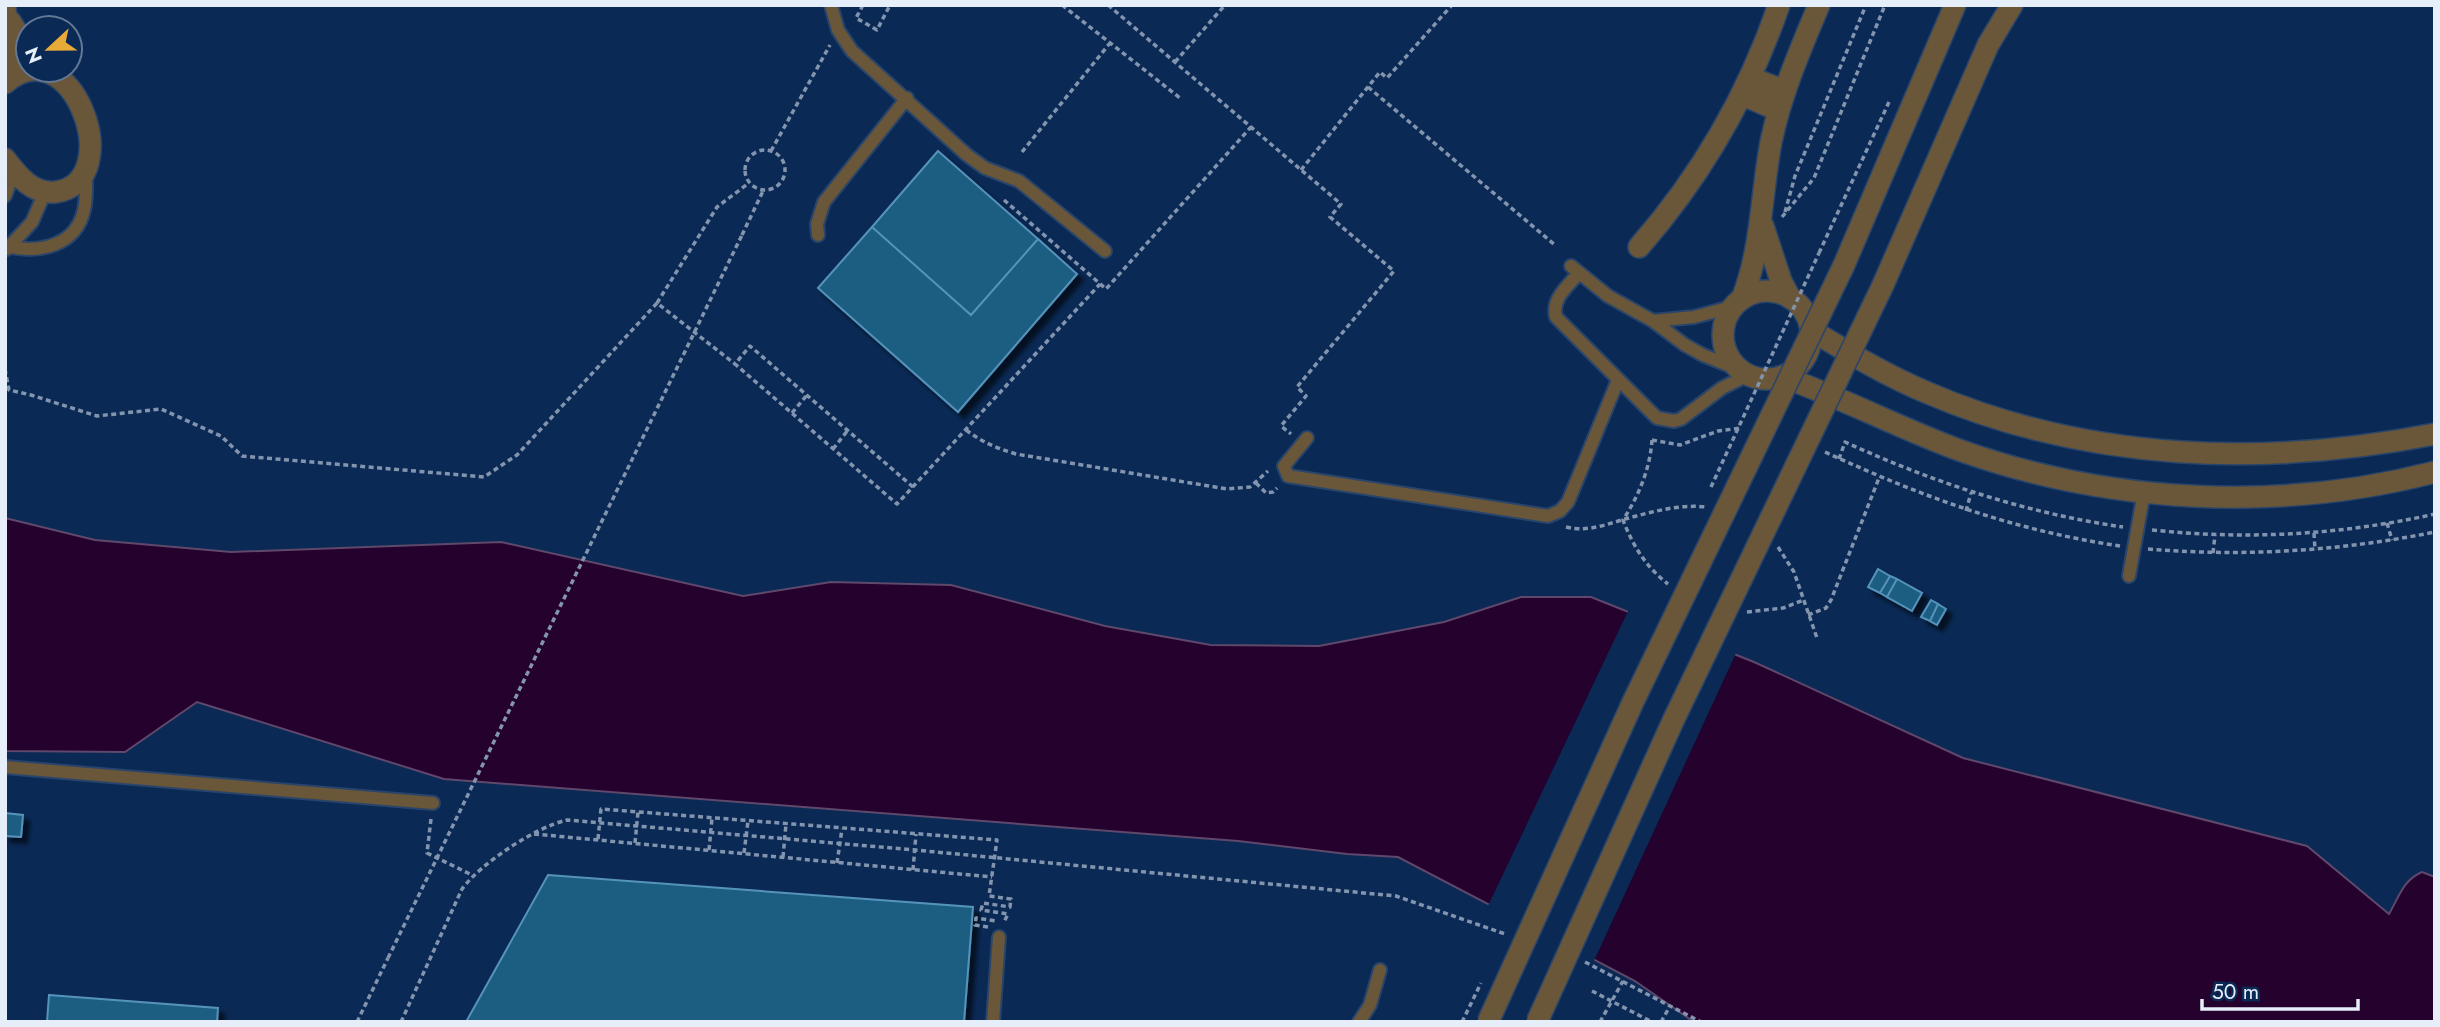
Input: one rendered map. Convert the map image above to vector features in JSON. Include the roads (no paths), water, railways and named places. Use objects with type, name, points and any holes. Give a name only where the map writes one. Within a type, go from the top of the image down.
[{"type":"street","points":[[1639,247],[1696,175],[1747,87],[1779,5]]},
{"type":"street","points":[[1819,5],[1782,100],[1767,165],[1762,224],[1754,263],[1738,302],[1727,318],[1724,339],[1731,359],[1744,372],[1765,379],[1783,377],[1963,451],[2058,477],[2144,492],[2202,496],[2290,496],[2369,487],[2435,472]]},
{"type":"street","points":[[1488,1022],[1633,702],[1843,265],[1955,5]]},
{"type":"street","points":[[1537,1022],[1673,721],[1883,285],[1988,45],[2012,5]]},
{"type":"street","points":[[6,10],[10,47],[6,82]]},
{"type":"street","points":[[9,164],[29,185],[45,192],[68,188],[81,178],[86,170],[90,144],[86,118],[81,106],[65,84]]},
{"type":"street","points":[[1747,87],[1782,100]]},
{"type":"street","points":[[1762,224],[1774,262],[1790,298]]},
{"type":"street","points":[[1738,302],[1766,291],[1790,298],[1801,306],[1808,317],[1811,330],[1809,349],[1799,366],[1783,377]]},
{"type":"street","points":[[1811,330],[1868,364],[1928,394],[2042,432],[2122,447],[2197,454],[2280,454],[2362,446],[2435,433]]},
{"type":"lane","points":[[831,5],[838,30],[852,51],[975,162],[1019,181],[1105,251]]},
{"type":"lane","points":[[817,235],[817,224],[824,202],[907,98]]},
{"type":"lane","points":[[5,196],[12,180],[9,164]]},
{"type":"lane","points":[[8,248],[43,248],[63,242],[78,228],[85,208],[86,170]]},
{"type":"lane","points":[[8,248],[32,222],[45,192]]},
{"type":"lane","points":[[1575,269],[1608,296],[1653,321],[1694,350],[1744,372],[1689,415],[1674,421],[1657,418],[1556,317],[1554,310],[1557,299],[1575,269]]},
{"type":"lane","points":[[1653,321],[1694,317],[1738,302]]},
{"type":"lane","points":[[1307,438],[1284,466],[1288,476],[1548,516],[1560,511],[1568,502],[1618,380]]},
{"type":"lane","points":[[2129,576],[2144,492]]},
{"type":"lane","points":[[5,767],[433,803]]},
{"type":"lane","points":[[993,1022],[999,937]]},
{"type":"lane","points":[[1359,1022],[1370,1005],[1380,970]]}]
